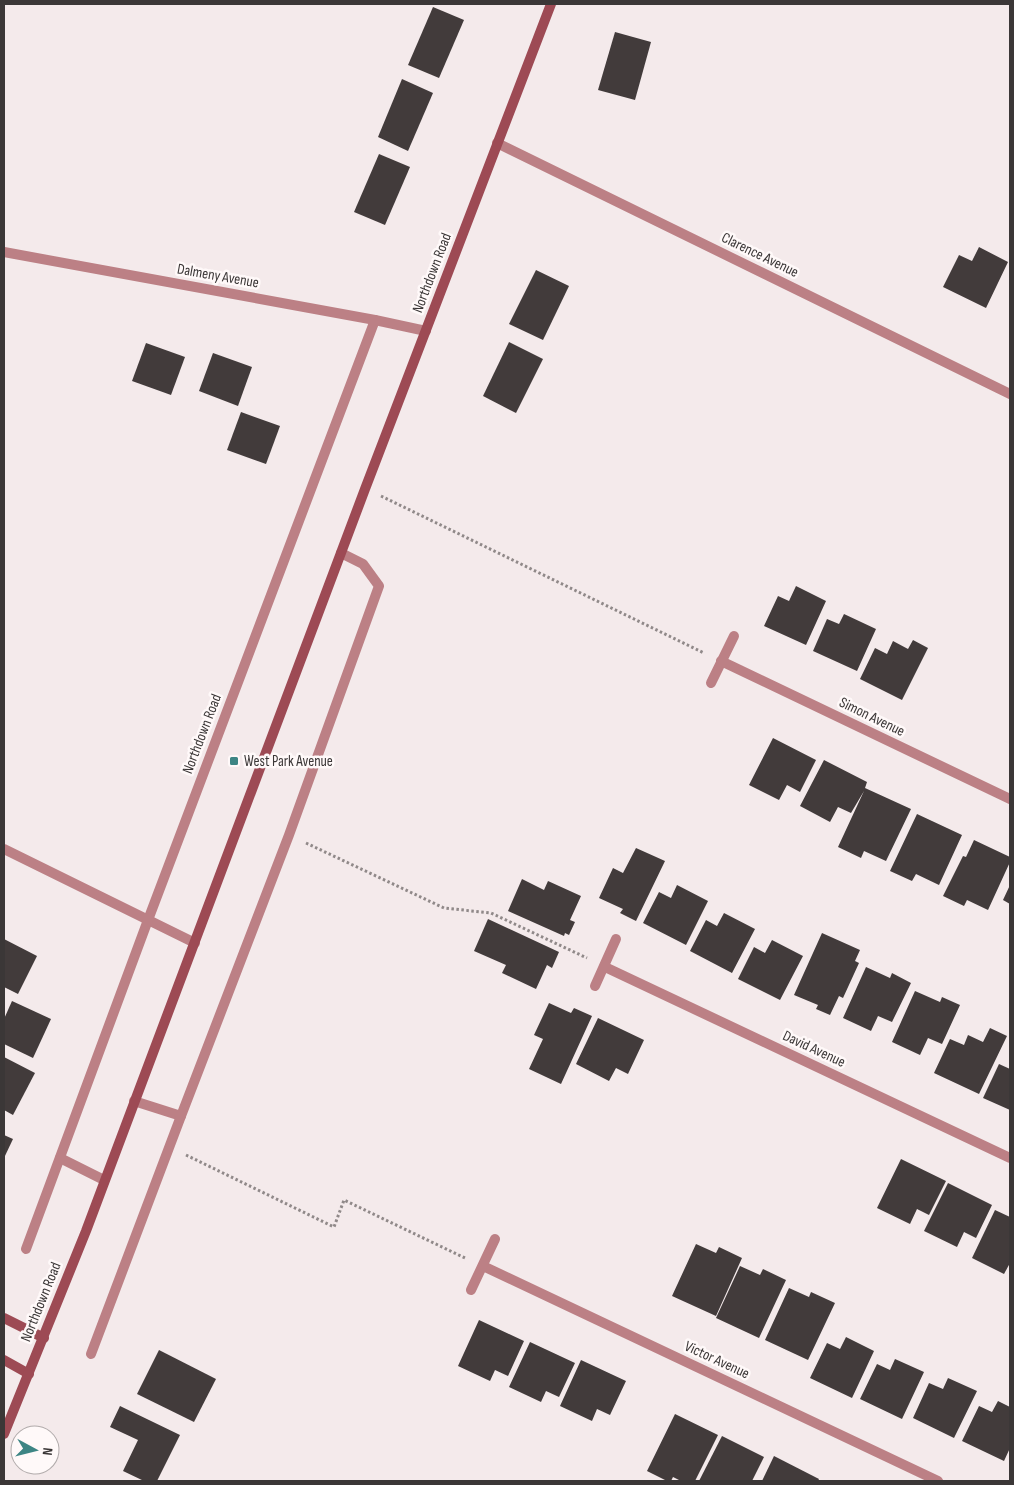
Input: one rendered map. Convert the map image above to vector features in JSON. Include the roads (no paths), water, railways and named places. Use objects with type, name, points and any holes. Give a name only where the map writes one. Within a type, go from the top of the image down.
[{"type":"main road","name":"Northdown Road","points":[[4,1434],[44,1338],[195,943],[365,488],[551,4]]},
{"type":"main road","points":[[4,1318],[44,1338]]},
{"type":"main road","points":[[4,1360],[29,1374]]},
{"type":"street","name":"Clarence Avenue","points":[[497,143],[1010,394]]},
{"type":"street","name":"Dalmeny Avenue","points":[[4,252],[375,320],[426,332]]},
{"type":"street","name":"Northdown Road","points":[[26,1249],[375,320]]},
{"type":"street","points":[[91,1354],[289,836],[379,586],[363,564],[341,553]]},
{"type":"street","points":[[711,683],[734,636]]},
{"type":"street","name":"Simon Avenue","points":[[721,661],[1010,799]]},
{"type":"street","points":[[4,849],[195,943]]},
{"type":"street","points":[[595,986],[616,939]]},
{"type":"street","name":"David Avenue","points":[[605,967],[1010,1158]]},
{"type":"street","points":[[134,1101],[181,1116]]},
{"type":"street","points":[[60,1158],[104,1180]]},
{"type":"street","points":[[471,1290],[495,1239]]},
{"type":"street","name":"Victor Avenue","points":[[483,1266],[938,1481]]},
{"type":"place","name":"West Park Avenue","points":[[234,761]]}]
